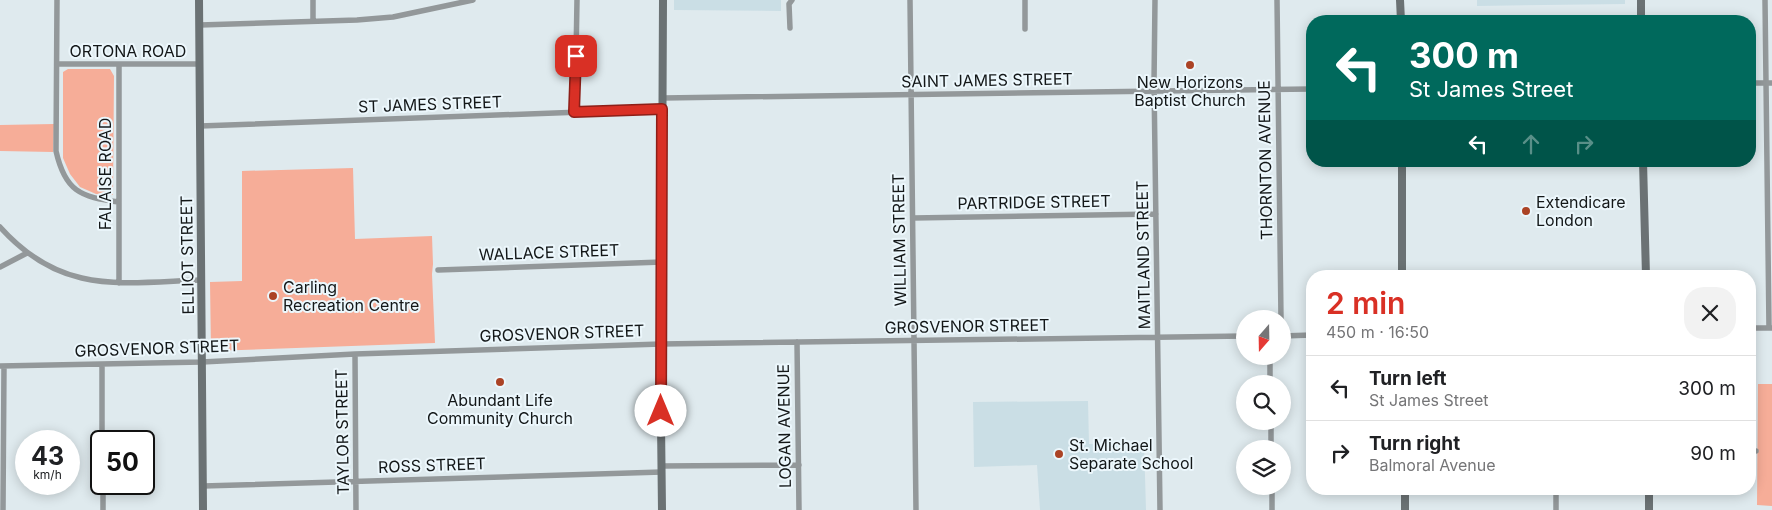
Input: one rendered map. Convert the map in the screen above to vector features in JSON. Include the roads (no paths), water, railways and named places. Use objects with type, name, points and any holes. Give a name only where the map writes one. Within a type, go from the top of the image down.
[{"type":"street","points":[[58,0],[56,151],[60,167],[64,177],[75,190],[96,199],[119,202]]},
{"type":"street","name":"ELLIOT STREET","points":[[199,0],[203,510]]},
{"type":"street","points":[[313,0],[313,21]]},
{"type":"street","points":[[200,25],[394,17],[473,0]]},
{"type":"street","points":[[574,112],[577,0]]},
{"type":"street","points":[[662,510],[663,0]]},
{"type":"street","points":[[790,28],[790,4],[792,0]]},
{"type":"street","name":"WILLIAM STREET","points":[[910,0],[916,510]]},
{"type":"street","points":[[1025,0],[1026,29]]},
{"type":"street","name":"MAITLAND STREET","points":[[1155,0],[1154,92],[1160,510]]},
{"type":"street","name":"THORNTON AVENUE","points":[[1277,0],[1281,310]]},
{"type":"street","points":[[1400,0],[1401,15]]},
{"type":"street","points":[[1641,0],[1641,15]]},
{"type":"street","points":[[1756,328],[1771,328],[1769,83],[1765,0]]},
{"type":"street","name":"ORTONA ROAD","points":[[57,64],[199,64]]},
{"type":"street","name":"FALAISE ROAD","points":[[119,64],[119,283]]},
{"type":"street","points":[[1756,83],[1769,83]]},
{"type":"street","name":"SAINT JAMES STREET","points":[[662,98],[1306,89]]},
{"type":"street","name":"ST JAMES STREET","points":[[200,126],[662,109]]},
{"type":"street","points":[[1402,167],[1402,270]]},
{"type":"street","points":[[1643,167],[1646,270]]},
{"type":"street","name":"PARTRIDGE STREET","points":[[913,218],[1156,214]]},
{"type":"street","points":[[0,227],[27,253],[40,262],[72,276],[92,282],[200,280]]},
{"type":"street","points":[[0,267],[27,253]]},
{"type":"street","name":"WALLACE STREET","points":[[438,270],[662,262]]},
{"type":"street","points":[[1291,336],[1306,335]]},
{"type":"street","name":"GROSVENOR STREET","points":[[2,366],[202,362],[355,354],[661,344],[1236,336]]},
{"type":"street","name":"LOGAN AVENUE","points":[[797,342],[799,510]]},
{"type":"street","name":"TAYLOR STREET","points":[[355,354],[356,510]]},
{"type":"street","points":[[102,364],[102,430]]},
{"type":"street","points":[[2,366],[3,510]]},
{"type":"street","name":"ROSS STREET","points":[[203,486],[799,465]]},
{"type":"street","points":[[103,495],[103,510]]},
{"type":"street","points":[[1272,495],[1272,510]]},
{"type":"street","points":[[1405,495],[1405,510]]},
{"type":"street","points":[[1556,495],[1556,510]]},
{"type":"street","points":[[1649,495],[1649,510]]},
{"type":"place","name":"New Horizons Baptist Church","points":[[1190,65]]},
{"type":"place","name":"Extendicare London","points":[[1526,211]]},
{"type":"place","name":"Carling Recreation Centre","points":[[273,296]]},
{"type":"place","name":"Abundant Life Community Church","points":[[500,382]]},
{"type":"place","name":"St. Michael Separate School","points":[[1059,454]]}]
